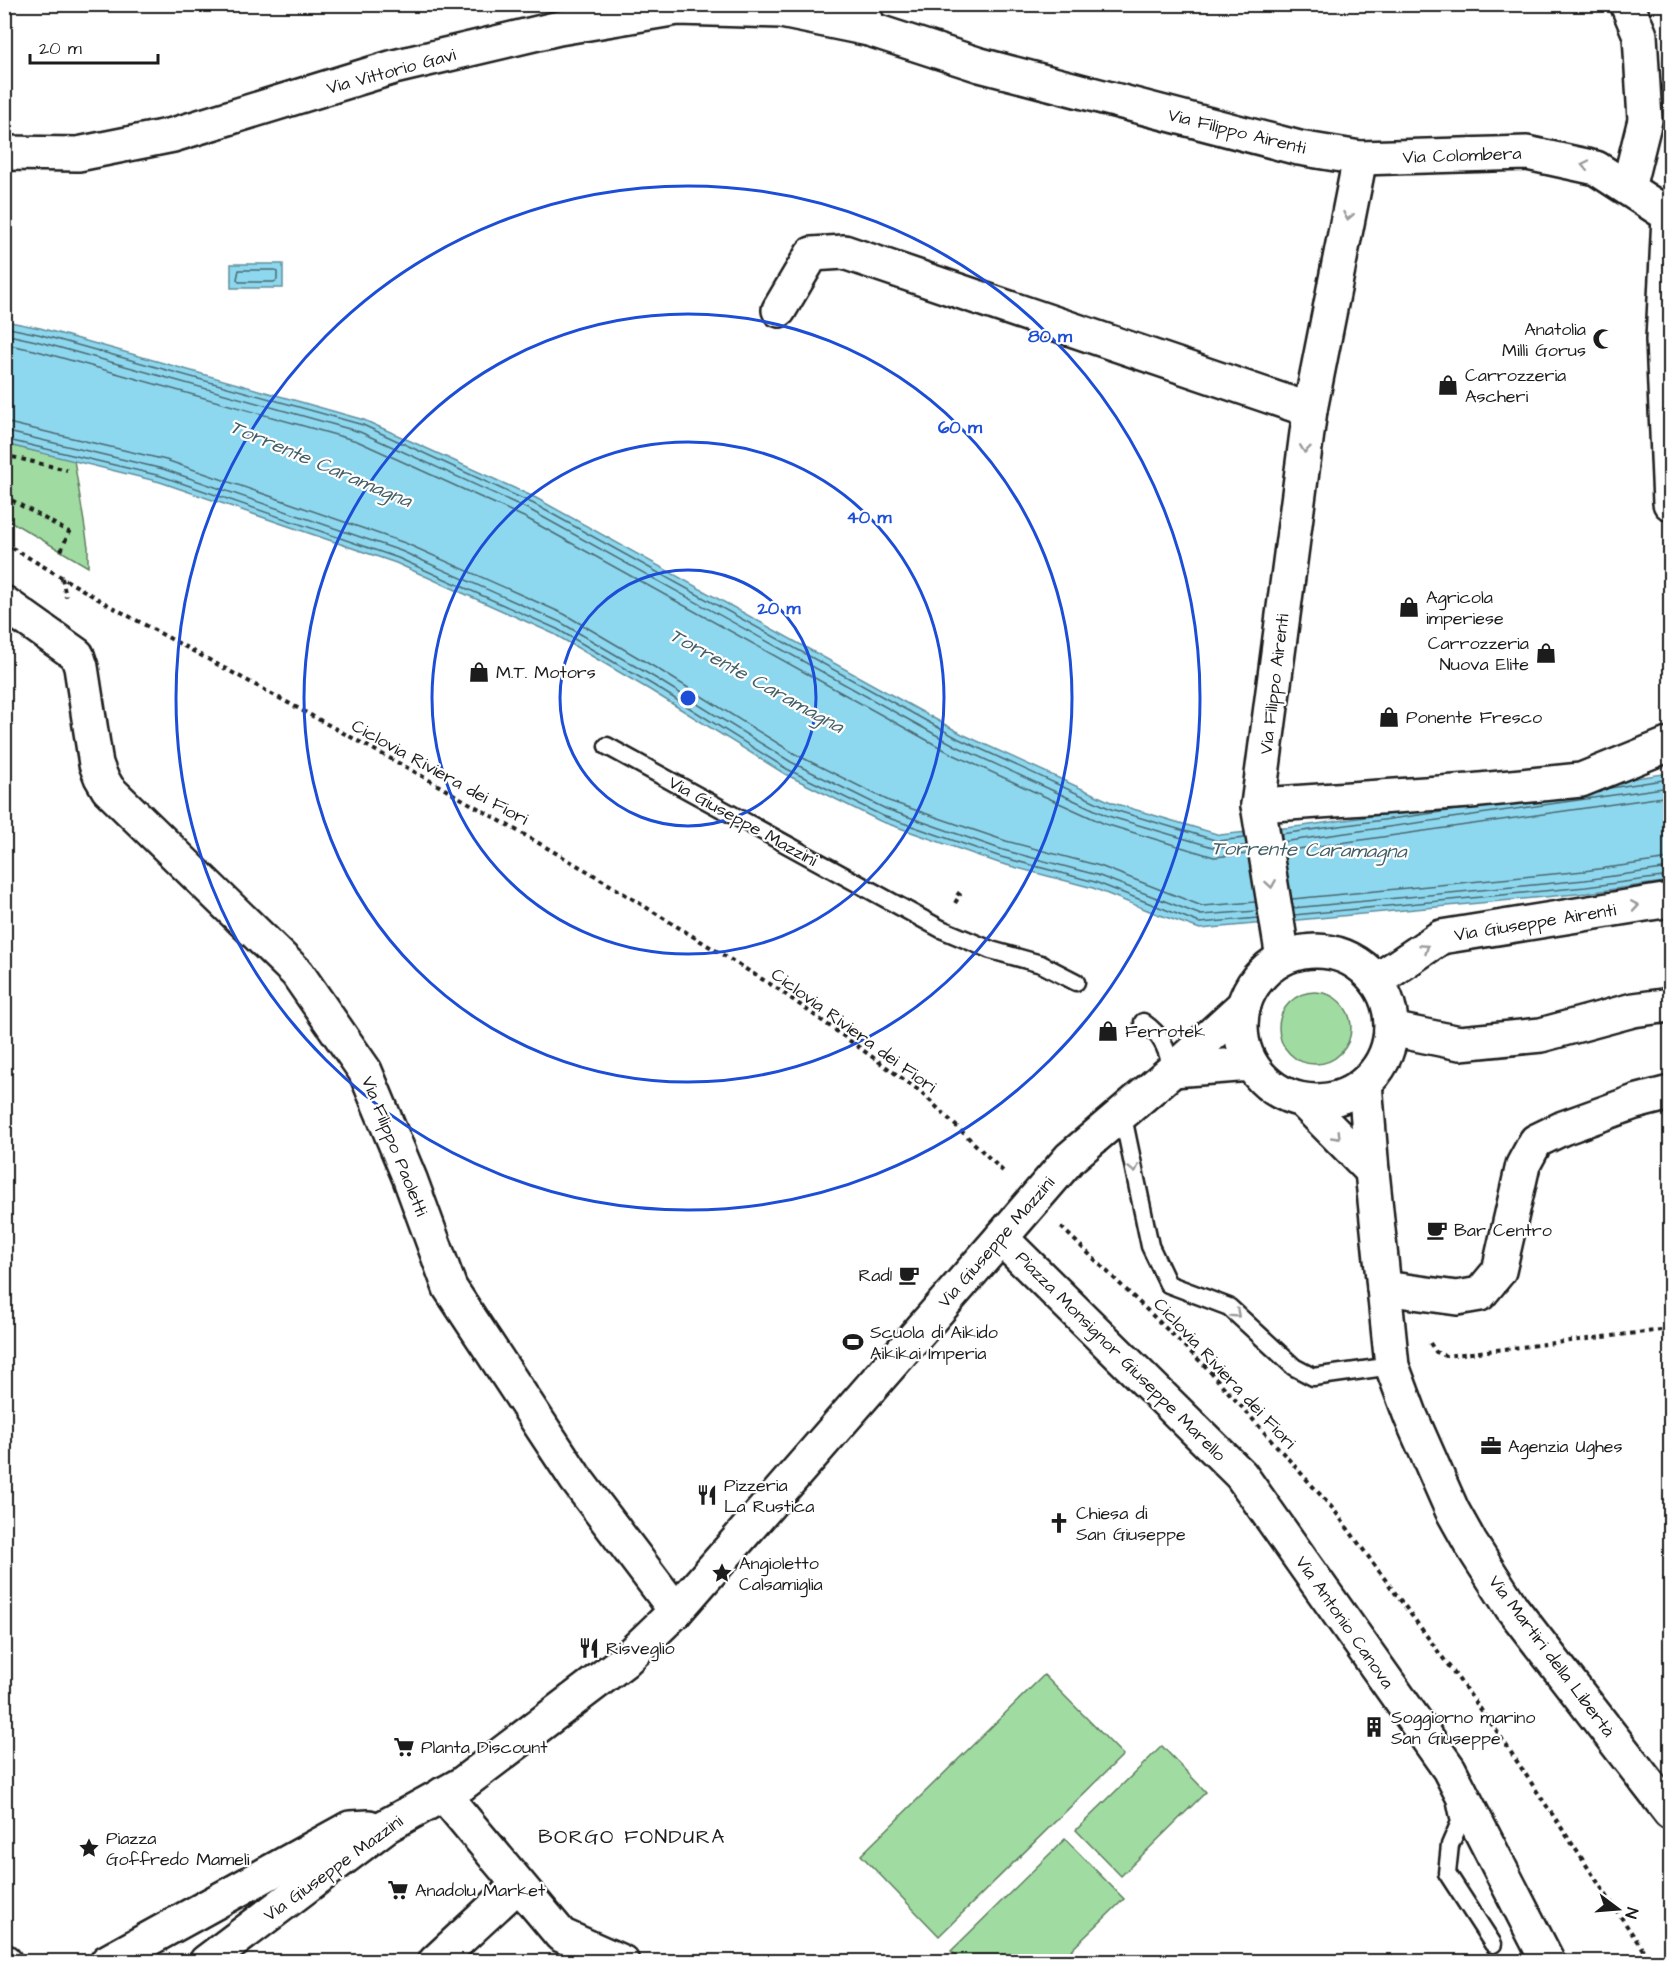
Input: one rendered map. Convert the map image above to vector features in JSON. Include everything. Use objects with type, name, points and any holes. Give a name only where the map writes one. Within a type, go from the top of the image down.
[{"type":"street","points":[[1628,4],[1640,34],[1645,120],[1628,188]]},
{"type":"street","name":"Via Vittorio Gavi","points":[[4,153],[78,154],[173,135],[394,67],[559,28],[678,8],[781,11]]},
{"type":"street","name":"Via Filippo Airenti","points":[[781,11],[865,17],[980,65],[1299,148],[1359,158],[1310,410],[1258,805],[1281,946]]},
{"type":"street","name":"Via Colombera","points":[[1359,158],[1527,153],[1596,168],[1670,216],[1663,340],[1671,503]]},
{"type":"street","points":[[779,310],[812,254],[844,252],[1310,410]]},
{"type":"street","name":"Via Filippo Paoletti","points":[[4,603],[77,655],[81,667],[96,764],[108,789],[297,973],[365,1071],[410,1179],[450,1288],[576,1479],[676,1611]]},
{"type":"street","points":[[1258,805],[1470,791],[1581,780],[1671,744]]},
{"type":"street","name":"Via Giuseppe Airenti","points":[[1377,981],[1441,937],[1671,900]]},
{"type":"street","points":[[1281,946],[1334,953],[1358,963],[1377,981],[1388,1004],[1391,1029],[1388,1049],[1379,1068],[1365,1083],[1347,1095],[1325,1101],[1302,1100],[1282,1094],[1264,1081],[1251,1064],[1243,1045],[1241,1025],[1244,1005],[1252,986],[1281,946]]},
{"type":"street","name":"Via Giuseppe Mazzini","points":[[206,1962],[386,1826],[462,1784],[624,1661],[676,1611],[1070,1158],[1173,1070],[1244,1005]]},
{"type":"street","points":[[1391,1029],[1460,1043],[1541,1035],[1634,1010],[1671,1005]]},
{"type":"street","points":[[1173,1070],[1251,1064]]},
{"type":"street","name":"Via Martiri della Libertà","points":[[1365,1083],[1371,1171],[1392,1366],[1411,1418],[1452,1510],[1512,1608],[1671,1812]]},
{"type":"street","points":[[1384,1288],[1457,1298],[1480,1294],[1499,1271],[1523,1165],[1536,1141],[1563,1128],[1635,1102],[1671,1093]]},
{"type":"street","points":[[1302,1100],[1371,1171]]},
{"type":"street","name":"Piazza Monsignor Giuseppe Marello","points":[[1001,1238],[1241,1474]]},
{"type":"street","name":"Via Antonio Canova","points":[[1241,1474],[1449,1769],[1548,1962]]},
{"type":"street","points":[[443,1794],[561,1935],[622,1962]]},
{"type":"street","points":[[106,1962],[350,1828],[386,1826]]},
{"type":"street","points":[[435,1962],[509,1874]]},
{"type":"lane","name":"Via Giuseppe Mazzini","points":[[607,746],[940,929],[991,950],[1041,964],[1076,982]]},
{"type":"lane","points":[[1143,1022],[1154,1030],[1165,1044],[1173,1070]]},
{"type":"lane","points":[[1122,1112],[1150,1246],[1168,1284],[1229,1307],[1294,1367],[1313,1377],[1392,1366]]},
{"type":"lane","points":[[1449,1769],[1460,1822],[1450,1845],[1447,1873],[1493,1944]]},
{"type":"path","points":[[4,455],[67,470]]},
{"type":"path","points":[[4,496],[69,532],[61,551]]},
{"type":"path","name":"Ciclovia Riviera dei Fiori","points":[[4,543],[104,602],[415,772],[589,872],[778,989],[921,1092],[1205,1366],[1334,1510],[1496,1730],[1651,1962]]},
{"type":"path","points":[[1509,1348],[1671,1329]]},
{"type":"green space","points":[[4,444],[74,460],[88,547],[88,567],[5,518]]},
{"type":"green space","points":[[1315,992],[1329,995],[1341,1002],[1348,1014],[1351,1028],[1348,1042],[1341,1054],[1329,1061],[1315,1064],[1301,1061],[1289,1054],[1282,1042],[1279,1028],[1282,1014],[1289,1002],[1301,995]]},
{"type":"green space","points":[[1044,1675],[1123,1755],[939,1936],[861,1855]]},
{"type":"green space","points":[[1162,1746],[1206,1792],[1121,1876],[1076,1830]]},
{"type":"green space","points":[[1065,1839],[1124,1899],[1060,1961],[962,1961],[951,1951]]},
{"type":"water","points":[[231,264],[283,264],[283,288],[231,288]]},
{"type":"water","name":"Torrente Caramagna","points":[[5,321],[40,328],[364,420],[536,498],[962,734],[1113,803],[1220,835],[1303,826],[1670,773],[1670,881],[1587,893],[1200,929],[1093,888],[999,863],[880,821],[785,774],[650,690],[554,634],[396,563],[160,482],[5,444]]},
{"type":"place","name":"Anatolia Milli Gorus","points":[[1603,339]]},
{"type":"place","name":"Carrozzeria Ascheri","points":[[1448,385]]},
{"type":"place","name":"Agricola imperiese","points":[[1409,607]]},
{"type":"place","name":"Carrozzeria Nuova Elite","points":[[1546,653]]},
{"type":"place","name":"M.T. Motors","points":[[479,672]]},
{"type":"place","name":"Ponente Fresco","points":[[1389,717]]},
{"type":"place","name":"Ferrotek","points":[[1108,1031]]},
{"type":"place","name":"Bar Centro","points":[[1437,1230]]},
{"type":"place","name":"Rad1","points":[[909,1275]]},
{"type":"place","name":"Scuola di Aikido Aikikai Imperia","points":[[853,1342]]},
{"type":"place","name":"Agenzia Ughes","points":[[1491,1446]]},
{"type":"place","name":"Pizzeria La Rustica","points":[[707,1495]]},
{"type":"place","name":"Chiesa di San Giuseppe","points":[[1059,1523]]},
{"type":"place","name":"Angioletto Calsamiglia","points":[[722,1573]]},
{"type":"place","name":"Risveglio","points":[[589,1648]]},
{"type":"place","name":"Soggiorno marino San Giuseppe","points":[[1374,1727]]},
{"type":"place","name":"Planta Discount","points":[[404,1747]]},
{"type":"place","name":"Piazza Goffredo Mameli","points":[[89,1848]]},
{"type":"place","name":"Anadolu Market","points":[[398,1890]]},
{"type":"district","name":"BORGO FONDURA","points":[[632,1836]]}]
